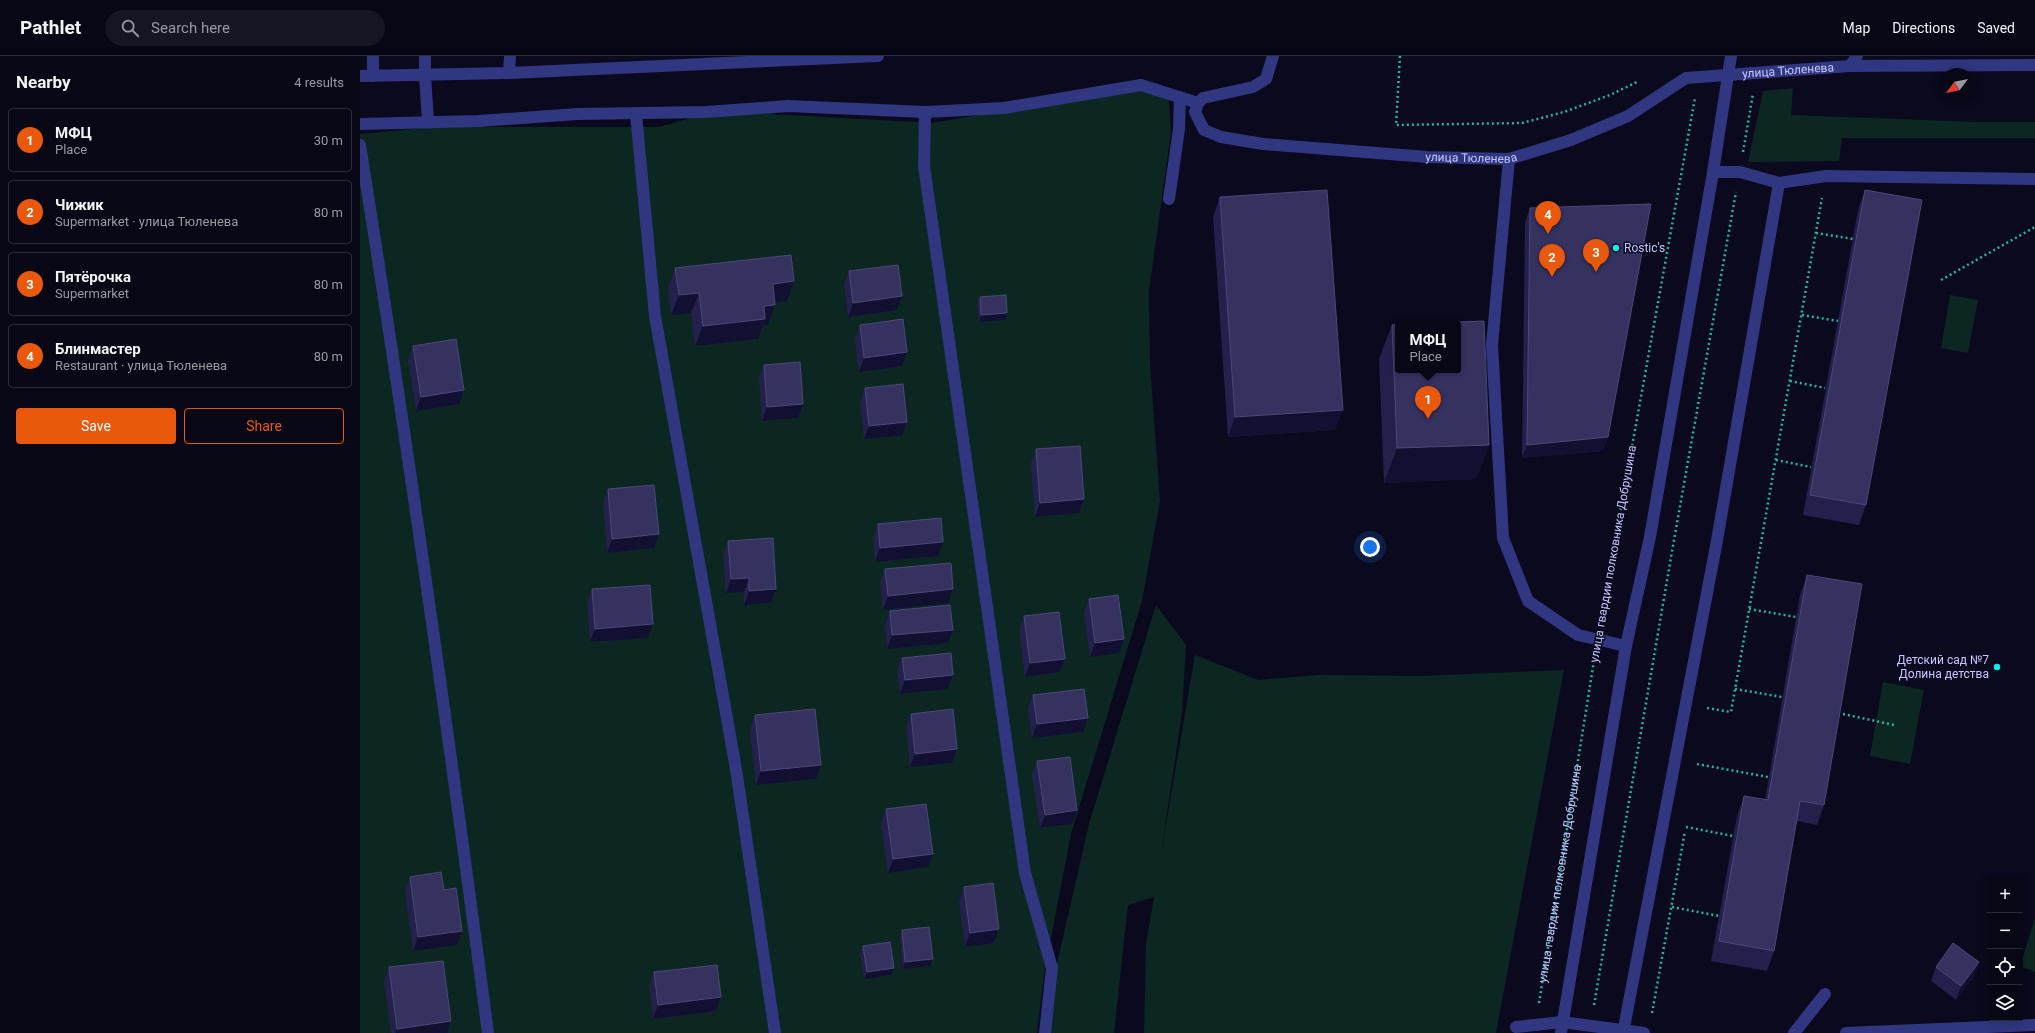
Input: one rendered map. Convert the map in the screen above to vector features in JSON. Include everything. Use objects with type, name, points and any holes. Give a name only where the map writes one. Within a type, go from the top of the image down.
[{"type":"street","points":[[373,56],[373,76]]},
{"type":"street","points":[[425,56],[428,121]]},
{"type":"street","points":[[509,73],[510,56]]},
{"type":"street","points":[[360,76],[425,76],[509,73],[878,56]]},
{"type":"street","points":[[360,124],[428,121],[479,121],[578,114],[706,112],[788,106],[924,112],[1004,108],[1140,85],[1198,103],[1203,98],[1253,87],[1266,79],[1273,56]]},
{"type":"street","points":[[1562,1027],[1626,646],[1650,536],[1713,172],[1731,56]]},
{"type":"street","name":"улица Тюленева","points":[[1850,66],[1857,56]]},
{"type":"street","name":"улица Тюленева","points":[[1198,103],[1195,112],[1204,130],[1221,137],[1263,144],[1427,157],[1509,158],[1570,140],[1628,116],[1686,78],[1850,66],[2035,65]]},
{"type":"street","points":[[1169,199],[1179,129],[1180,97]]},
{"type":"street","points":[[924,112],[924,166],[1025,873],[1052,968],[1045,1033]]},
{"type":"street","points":[[636,114],[655,316],[736,769],[774,1033]]},
{"type":"street","points":[[360,145],[385,304],[459,814],[488,1033]]},
{"type":"street","points":[[1509,158],[1492,344],[1503,538],[1528,601],[1578,635],[1626,646]]},
{"type":"street","points":[[1713,172],[1740,172],[1779,183],[1826,176],[2035,179]]},
{"type":"street","points":[[1623,1031],[1716,546],[1779,183]]},
{"type":"street","points":[[1794,1033],[1825,994]]},
{"type":"street","points":[[1516,1027],[1536,1024],[1562,1027],[1590,1025],[1644,1033]]},
{"type":"street","points":[[1846,1033],[2035,1025]]},
{"type":"path","points":[[1400,56],[1396,124],[1522,123],[1577,107],[1610,95],[1644,79]]},
{"type":"path","points":[[1590,1025],[1674,540],[1740,172],[1756,72]]},
{"type":"path","name":"улица гвардии полковника Добрушина","points":[[1536,1024],[1597,640],[1699,76]]},
{"type":"path","points":[[1705,715],[1707,707],[1731,712],[1826,176]]},
{"type":"path","points":[[1941,280],[2035,227]]},
{"type":"path","points":[[1816,233],[1853,239]]},
{"type":"path","points":[[1802,315],[1838,321]]},
{"type":"path","points":[[1790,381],[1825,388]]},
{"type":"path","points":[[1776,460],[1811,467]]},
{"type":"path","points":[[1749,609],[1796,617]]},
{"type":"path","points":[[1735,689],[1782,697]]},
{"type":"path","points":[[1843,714],[1894,725]]},
{"type":"path","points":[[1696,771],[1698,757]]},
{"type":"path","points":[[1697,764],[1768,777]]},
{"type":"path","points":[[1650,1020],[1687,820]]},
{"type":"path","points":[[1686,828],[1733,836]]},
{"type":"path","points":[[1672,907],[1719,916]]},
{"type":"green space","points":[[1152,85],[1168,89],[1171,132],[1149,291],[1150,364],[1160,501],[1142,601],[1071,834],[1044,974],[1037,1033],[360,1033],[360,134],[435,127],[659,127],[715,111],[932,123]]},
{"type":"green space","points":[[1793,88],[1791,115],[1977,122],[2035,122],[2035,138],[1842,138],[1839,161],[1748,162],[1763,91]]},
{"type":"green space","points":[[1950,295],[1978,300],[1968,353],[1941,348]]},
{"type":"green space","points":[[1156,605],[1186,645],[1182,713],[1161,854],[1195,655],[1258,680],[1317,675],[1422,676],[1564,670],[1496,1033],[1144,1033],[1146,944],[1154,897],[1128,905],[1114,1033],[1049,1033],[1056,968],[1089,824]]},
{"type":"green space","points":[[1883,682],[1924,690],[1910,764],[1870,756]]},
{"type":"green space","points":[[2035,918],[2035,972],[2023,967],[2023,956]]},
{"type":"building","points":[[1327,190],[1343,410],[1235,417],[1220,197]]},
{"type":"building","points":[[1865,190],[1922,200],[1866,505],[1810,495]]},
{"type":"building","points":[[1651,204],[1608,437],[1527,445],[1530,208]]},
{"type":"building","points":[[791,255],[794,281],[773,284],[775,305],[764,306],[765,319],[703,326],[699,293],[679,295],[675,268]]},
{"type":"building","points":[[898,265],[902,296],[853,303],[849,271]]},
{"type":"building","points":[[1006,295],[1007,313],[981,315],[980,297]]},
{"type":"building","points":[[903,319],[907,352],[864,358],[860,325]]},
{"type":"building","points":[[1484,321],[1489,445],[1397,448],[1392,325],[1395,324],[1395,373],[1461,373],[1461,322]]},
{"type":"building","points":[[456,339],[464,390],[421,397],[413,346]]},
{"type":"building","points":[[800,362],[803,404],[767,407],[764,365]]},
{"type":"building","points":[[903,384],[907,422],[869,426],[865,388]]},
{"type":"building","points":[[1080,446],[1084,499],[1040,503],[1036,449]]},
{"type":"building","points":[[654,485],[659,534],[612,539],[608,489]]},
{"type":"building","points":[[941,518],[943,542],[880,548],[878,524]]},
{"type":"building","points":[[773,538],[776,589],[749,591],[749,578],[731,579],[728,541]]},
{"type":"building","points":[[951,563],[953,589],[888,596],[885,569]]},
{"type":"building","points":[[1807,575],[1862,584],[1824,805],[1800,801],[1774,951],[1719,941],[1744,796],[1768,800]]},
{"type":"building","points":[[650,585],[653,624],[595,629],[592,589]]},
{"type":"building","points":[[1118,595],[1124,639],[1095,643],[1089,599]]},
{"type":"building","points":[[950,605],[953,630],[892,635],[890,611]]},
{"type":"building","points":[[1059,612],[1065,659],[1030,663],[1024,616]]},
{"type":"building","points":[[951,653],[953,675],[905,680],[902,658]]},
{"type":"building","points":[[1084,689],[1088,718],[1037,724],[1033,695]]},
{"type":"building","points":[[815,709],[821,765],[761,771],[755,715]]},
{"type":"building","points":[[953,709],[957,749],[915,754],[911,714]]},
{"type":"building","points":[[1070,757],[1077,810],[1045,815],[1037,761]]},
{"type":"building","points":[[926,804],[933,854],[893,859],[886,809]]},
{"type":"building","points":[[441,872],[444,890],[456,888],[462,931],[418,937],[410,877]]},
{"type":"building","points":[[993,883],[999,929],[970,933],[964,887]]},
{"type":"building","points":[[929,927],[933,959],[905,962],[902,930]]},
{"type":"building","points":[[890,942],[894,968],[867,972],[863,946]]},
{"type":"building","points":[[1953,943],[1979,962],[1961,986],[1936,967]]},
{"type":"building","points":[[443,961],[451,1021],[397,1029],[389,967]]},
{"type":"building","points":[[717,965],[721,997],[658,1005],[654,972]]},
{"type":"place","name":"Блинмастер","points":[[1548,234]]},
{"type":"place","name":"Rostic's","points":[[1616,248]]},
{"type":"place","name":"Пятёрочка","points":[[1596,272]]},
{"type":"place","name":"Чижик","points":[[1552,277]]},
{"type":"place","name":"МФЦ","points":[[1428,419]]},
{"type":"place","name":"Детский сад №7 Долина детства","points":[[1997,667]]}]
